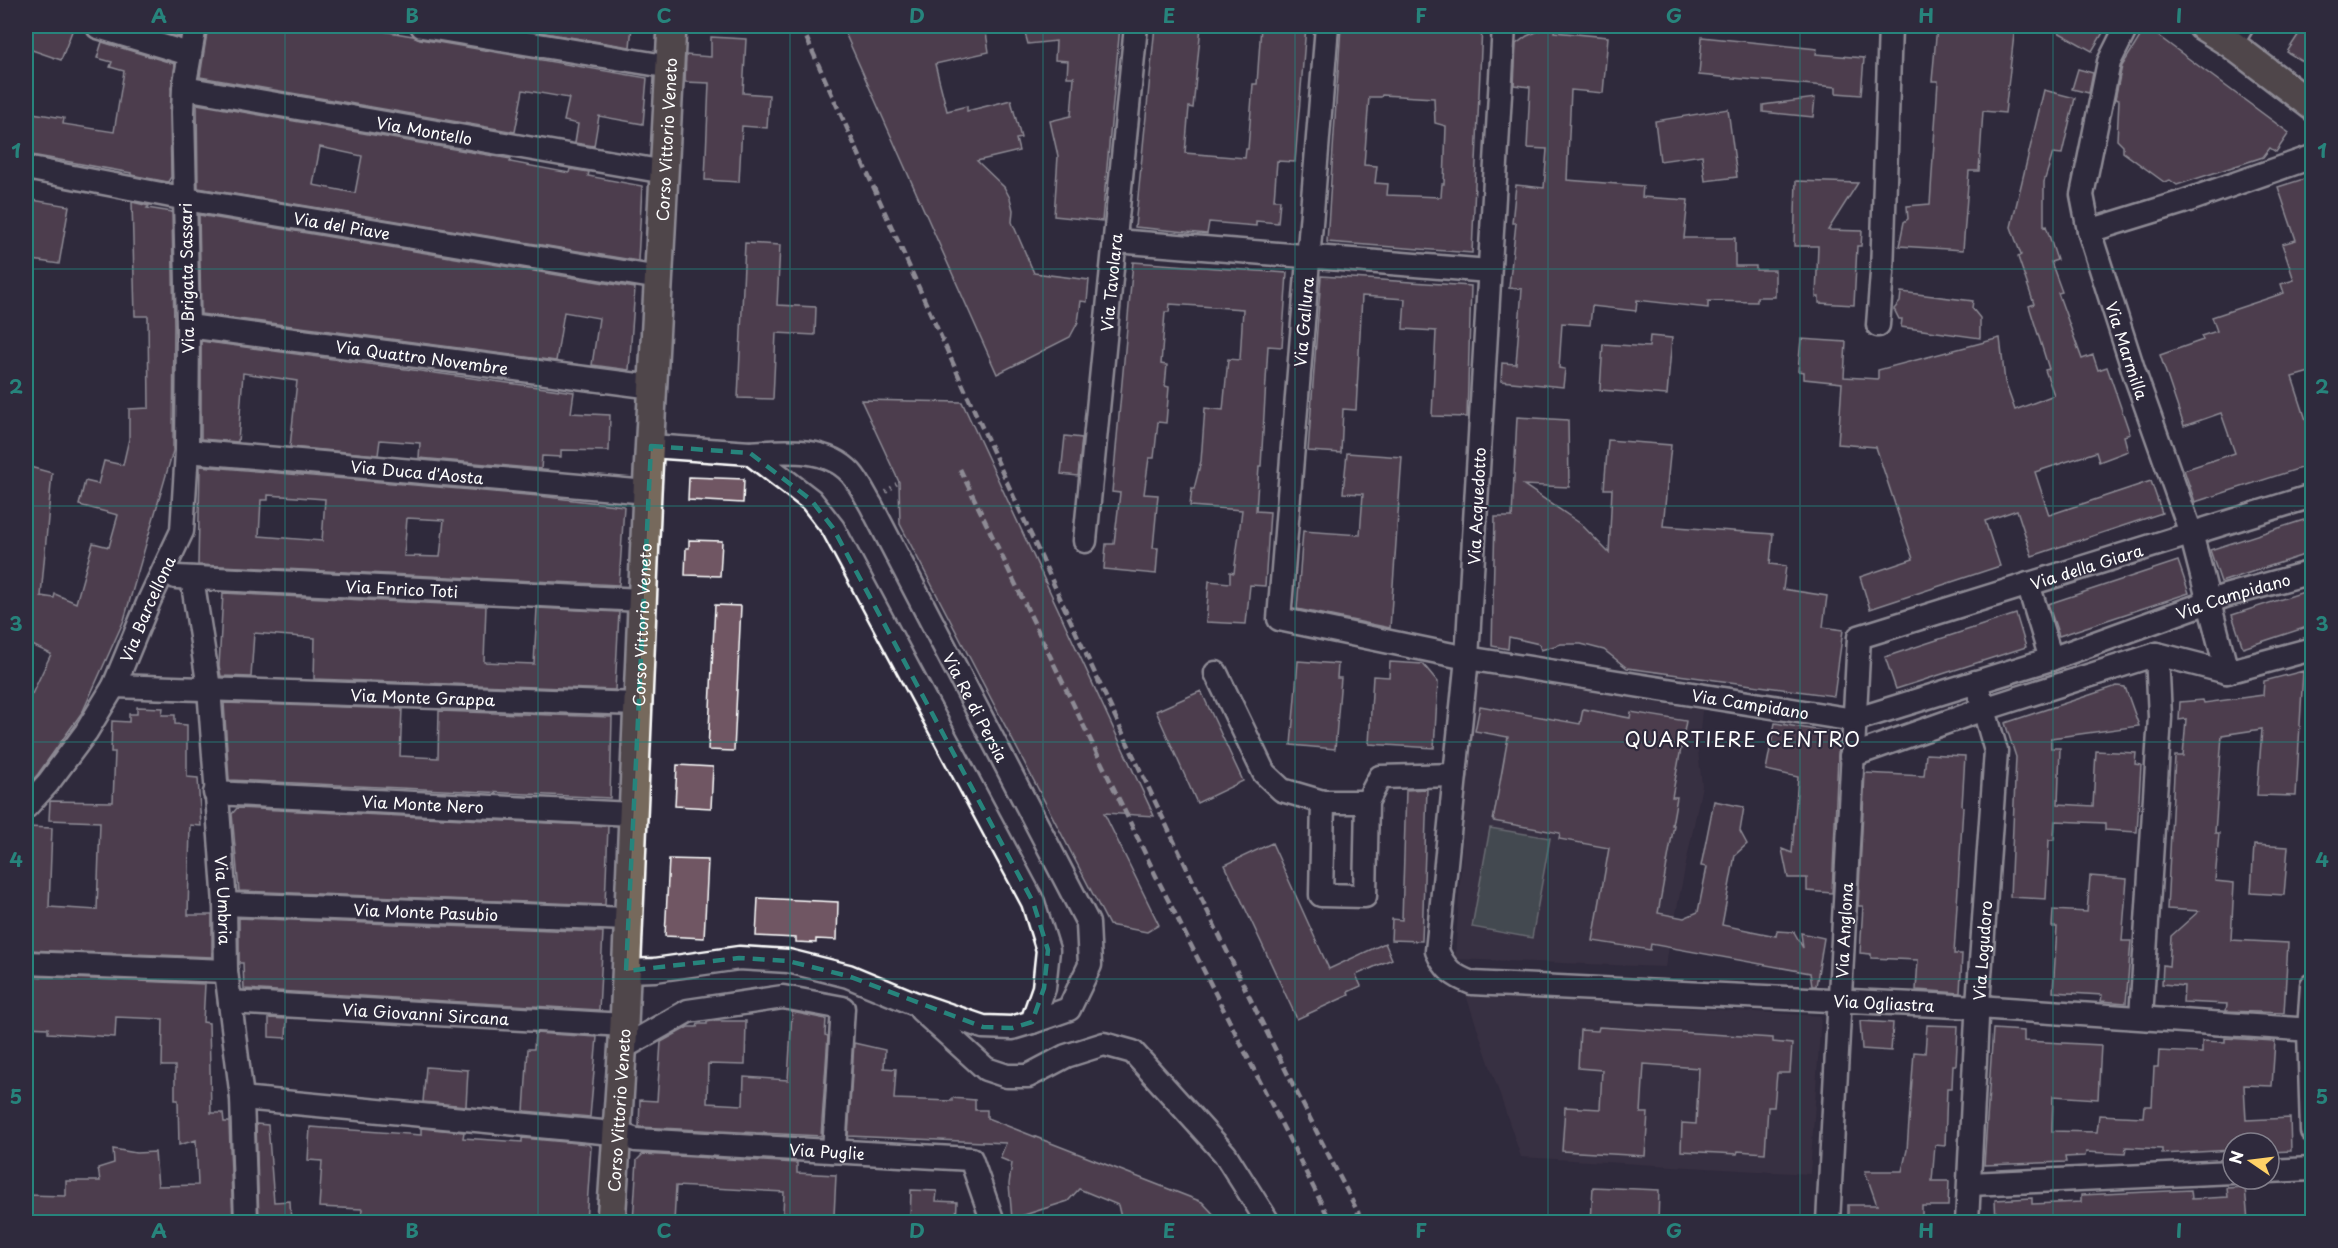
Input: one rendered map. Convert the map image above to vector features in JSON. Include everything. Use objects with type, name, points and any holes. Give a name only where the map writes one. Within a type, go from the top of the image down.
[{"type":"main road","name":"Corso Vittorio Veneto","points":[[611,1222],[626,971],[647,492],[672,26]]},
{"type":"main road","points":[[2202,26],[2236,35],[2313,106]]},
{"type":"street","name":"Via Brigata Sassari","points":[[182,531],[187,451],[188,326],[184,199],[184,88],[195,26]]},
{"type":"street","points":[[422,26],[671,67]]},
{"type":"street","name":"Via Tavolara","points":[[1085,541],[1136,26]]},
{"type":"street","name":"Via Gallura","points":[[1279,619],[1327,26]]},
{"type":"street","name":"Via Acquedotto","points":[[1456,978],[1444,967],[1437,951],[1467,658],[1504,26]]},
{"type":"street","points":[[1878,325],[1882,273],[1890,26]]},
{"type":"street","name":"Via Marmilla","points":[[2127,26],[2109,62],[2082,195],[2089,231],[2135,375],[2191,534],[2227,672]]},
{"type":"street","points":[[98,27],[189,54]]},
{"type":"street","name":"Via Montello","points":[[184,88],[665,172]]},
{"type":"street","points":[[2089,231],[2183,202],[2313,157]]},
{"type":"street","name":"Via del Piave","points":[[26,168],[184,199],[658,278]]},
{"type":"street","points":[[1116,241],[1489,272]]},
{"type":"street","name":"Via Quattro Novembre","points":[[188,326],[654,387]]},
{"type":"street","name":"Via Re di Persia","points":[[626,971],[655,970],[739,958],[788,961],[848,976],[913,1003],[983,1027],[1012,1028],[1070,1009],[1090,965],[1088,923],[877,515],[851,473],[829,458],[792,450],[750,453],[651,446]]},
{"type":"street","name":"Via Duca d'Aosta","points":[[187,451],[647,492]]},
{"type":"street","points":[[750,453],[811,500],[833,528],[1033,902],[1048,950],[1044,988],[1032,1022]]},
{"type":"street","name":"Via della Giara","points":[[1859,637],[2313,496]]},
{"type":"street","name":"Via Barcellona","points":[[26,807],[48,783],[86,732],[114,686],[182,531]]},
{"type":"street","name":"Via Campidano","points":[[1279,619],[1467,658],[1854,720],[2051,659],[2225,596],[2313,572]]},
{"type":"street","name":"Via Enrico Toti","points":[[161,576],[642,600]]},
{"type":"street","name":"Via Umbria","points":[[192,578],[209,688],[225,904],[226,971],[242,1098],[246,1222]]},
{"type":"street","points":[[2028,584],[2051,659]]},
{"type":"street","name":"Via Anglona","points":[[1828,1222],[1859,637]]},
{"type":"street","points":[[1851,756],[1984,709],[2157,654],[2227,672],[2313,649]]},
{"type":"street","points":[[2141,1017],[2160,717],[2157,654]]},
{"type":"street","points":[[1216,673],[1264,773],[1282,790],[1323,802],[1367,802]]},
{"type":"street","name":"Via Logudoro","points":[[1967,1222],[1978,1007],[1996,751],[1977,682]]},
{"type":"street","name":"Via Barcellona","points":[[114,686],[209,688]]},
{"type":"street","name":"Via Monte Grappa","points":[[209,688],[638,704]]},
{"type":"street","points":[[1323,802],[1321,895],[1365,896],[1367,802],[1380,777],[1455,775]]},
{"type":"street","name":"Via Monte Nero","points":[[215,793],[632,814]]},
{"type":"street","name":"Via Monte Pasubio","points":[[225,904],[628,919]]},
{"type":"street","points":[[26,963],[226,971]]},
{"type":"street","name":"Via Ogliastra","points":[[1456,978],[1472,983],[1978,1007],[2311,1030]]},
{"type":"street","points":[[2313,986],[2311,1030],[2313,1131]]},
{"type":"street","points":[[622,1037],[688,1011],[783,996],[843,1008],[834,1151]]},
{"type":"street","name":"Via Giovanni Sircana","points":[[230,1002],[622,1037]]},
{"type":"street","points":[[913,1003],[986,1069],[1007,1076],[1028,1076],[1066,1056],[1104,1044],[1133,1052],[1225,1154],[1268,1222]]},
{"type":"street","points":[[973,1058],[972,1036],[983,1027]]},
{"type":"street","name":"Via Puglie","points":[[242,1098],[616,1133],[636,1140],[971,1158],[993,1222]]},
{"type":"street","points":[[2281,1170],[2313,1169]]},
{"type":"street","points":[[1970,1184],[2221,1173]]},
{"type":"highlighted area","points":[[651,446],[750,453],[811,500],[833,528],[1033,902],[1048,950],[1044,988],[1032,1022],[1012,1028],[983,1027],[848,976],[788,961],[739,958],[626,971]]},
{"type":"shaded area","points":[[1478,673],[1702,710],[1698,751],[1702,785],[1665,967],[1455,959],[1471,714]]},
{"type":"shaded area","points":[[1525,993],[1541,994],[1540,999],[1821,1016],[1810,1174],[1521,1157],[1466,995],[1524,998]]},
{"type":"green space","points":[[1490,828],[1550,838],[1532,938],[1472,927]]},
{"type":"building","points":[[26,26],[74,26],[61,60],[26,48]]},
{"type":"building","points":[[140,26],[181,26],[179,37]]},
{"type":"building","points":[[208,26],[353,26],[647,78],[643,124],[599,116],[594,146],[575,143],[578,124],[564,121],[569,98],[523,90],[515,132],[200,77]]},
{"type":"building","points":[[502,26],[632,26],[630,47]]},
{"type":"building","points":[[842,26],[985,26],[989,52],[935,64],[947,111],[967,106],[967,111],[1011,100],[1021,138],[1016,139],[1019,151],[977,161],[1004,187],[1010,198],[1013,210],[1012,222],[1034,273],[1089,280],[1087,302],[1081,301],[1078,322],[1070,337],[997,374]]},
{"type":"building","points":[[1023,26],[1120,26],[1102,221],[1054,216],[1058,156],[1050,121],[1071,116],[1074,77],[1067,77],[1068,61],[1055,60],[1056,41],[1028,44]]},
{"type":"building","points":[[1155,26],[1201,26],[1193,108],[1189,107],[1185,153],[1245,158],[1246,149],[1248,149],[1253,84],[1257,84],[1261,26],[1306,26],[1295,162],[1277,161],[1274,200],[1280,200],[1278,223],[1256,221],[1256,226],[1209,222],[1207,234],[1135,227]]},
{"type":"building","points":[[1341,26],[1482,26],[1472,253],[1327,242]],"holes":[[[1382,95],[1434,98],[1435,123],[1446,126],[1444,184],[1442,184],[1441,197],[1387,195],[1388,184],[1375,183],[1377,166],[1364,165],[1369,97],[1381,97]]]},
{"type":"building","points":[[1555,26],[1554,32],[1608,37],[1603,93],[1571,90],[1567,180],[1643,186],[1642,197],[1688,200],[1684,238],[1735,238],[1735,266],[1756,266],[1756,270],[1775,270],[1775,297],[1757,297],[1757,302],[1708,301],[1708,308],[1637,300],[1636,311],[1592,306],[1590,325],[1562,323],[1559,368],[1565,369],[1563,387],[1501,381],[1502,363],[1516,364],[1522,289],[1509,288],[1516,223],[1512,223],[1516,185],[1544,188],[1547,149],[1527,148],[1530,87],[1514,85],[1516,44],[1527,36]]},
{"type":"building","points":[[1937,26],[2015,26],[2005,113],[1983,111],[1979,171],[1969,171],[1963,250],[1899,246],[1904,222],[1908,219],[1907,206],[1930,204],[1938,81],[1932,81]]},
{"type":"building","points":[[2047,26],[2107,26],[2092,51]]},
{"type":"building","points":[[2304,26],[2313,26],[2313,68],[2287,52]]},
{"type":"building","points":[[2146,27],[2289,133],[2276,152],[2270,148],[2263,157],[2177,185],[2170,180],[2164,182],[2123,152],[2123,146],[2117,140],[2119,100],[2115,99],[2122,66]]},
{"type":"building","points":[[711,37],[746,39],[743,93],[769,95],[767,128],[742,126],[739,182],[705,180],[709,83],[685,82],[686,55],[711,57]]},
{"type":"building","points":[[1702,37],[1817,49],[1816,54],[1864,58],[1861,95],[1836,93],[1836,87],[1699,75]]},
{"type":"building","points":[[102,42],[175,64],[170,111],[171,177],[168,182],[26,154],[26,112],[64,118],[63,124],[114,132],[124,71],[110,67],[112,62],[97,58]]},
{"type":"building","points":[[2078,69],[2093,73],[2089,93],[2072,89]]},
{"type":"building","points":[[2044,90],[2075,98],[2062,154],[2053,153],[2044,182],[2044,227],[2046,226],[2057,260],[2051,262],[2062,292],[2058,293],[2082,359],[2093,355],[2098,370],[2107,367],[2130,434],[2124,436],[2128,451],[2099,462],[2096,452],[2035,472],[2049,515],[2151,481],[2162,513],[2032,556],[2017,510],[1985,521],[2000,566],[1870,609],[1860,577],[1913,559],[1876,447],[1838,444],[1842,383],[1804,379],[1804,372],[1798,371],[1801,339],[1846,342],[1844,377],[1878,379],[1878,370],[2000,338],[2005,382],[2015,410],[2054,395],[2045,370],[2049,369],[2029,306],[2034,304],[2018,257],[2021,255],[2011,227]]},
{"type":"building","points":[[1815,98],[1813,117],[1763,112],[1763,105]]},
{"type":"building","points":[[197,104],[511,159],[510,162],[569,173],[570,169],[589,172],[588,176],[642,186],[638,261],[198,188]],"holes":[[[320,147],[362,156],[355,193],[313,185]]]},
{"type":"building","points":[[1728,109],[1737,177],[1705,181],[1702,155],[1660,161],[1655,121]]},
{"type":"building","points":[[2313,176],[2313,371],[2292,377],[2309,429],[2313,428],[2313,464],[2195,502],[2184,470],[2235,453],[2221,413],[2184,426],[2160,355],[2203,340],[2201,336],[2217,331],[2212,317],[2284,293],[2281,284],[2294,280],[2282,244],[2296,240],[2278,187]]},
{"type":"building","points":[[1796,181],[1858,183],[1828,230],[1862,231],[1861,246],[1857,246],[1854,305],[1819,303],[1819,297],[1816,297],[1818,246],[1794,246]]},
{"type":"building","points":[[26,199],[69,206],[59,264],[26,259]]},
{"type":"building","points":[[132,202],[149,206],[147,208],[172,212],[173,451],[124,620],[83,711],[26,788],[26,690],[32,694],[51,654],[26,642],[26,529],[30,467],[52,473],[41,596],[54,598],[55,594],[76,603],[93,543],[109,547],[118,515],[79,505],[85,481],[98,484],[104,461],[123,465],[129,439],[129,409],[149,408],[148,316],[135,316]]},
{"type":"building","points":[[199,215],[635,288],[629,370],[592,365],[599,318],[564,312],[556,361],[201,314]]},
{"type":"building","points":[[745,243],[780,245],[777,305],[816,307],[815,335],[776,333],[773,399],[738,398]]},
{"type":"building","points":[[1133,262],[1287,273],[1282,347],[1268,346],[1261,466],[1259,466],[1256,511],[1270,512],[1265,586],[1250,585],[1246,624],[1206,622],[1209,581],[1230,583],[1230,572],[1234,573],[1242,510],[1190,506],[1192,488],[1194,489],[1201,461],[1205,408],[1223,410],[1228,359],[1240,360],[1243,309],[1170,304],[1169,312],[1165,312],[1161,364],[1167,365],[1165,386],[1169,387],[1166,423],[1158,422],[1154,458],[1149,458],[1144,494],[1158,495],[1153,548],[1158,548],[1156,574],[1104,569],[1106,544],[1114,544],[1120,493],[1112,492]]},
{"type":"building","points":[[1321,276],[1471,286],[1467,417],[1432,416],[1436,331],[1403,329],[1405,299],[1362,296],[1356,410],[1343,409],[1341,453],[1308,451]]},
{"type":"building","points":[[1901,292],[1973,301],[1972,308],[1980,318],[1980,338],[1901,327],[1902,319],[1899,319],[1894,309],[1900,302]]},
{"type":"building","points":[[1650,336],[1672,338],[1667,395],[1600,390],[1603,344],[1649,347]]},
{"type":"building","points":[[201,341],[574,392],[571,413],[610,415],[609,451],[561,450],[561,457],[542,456],[541,469],[419,458],[420,443],[380,440],[378,455],[290,447],[297,381],[243,373],[238,442],[201,439]]},
{"type":"building","points":[[861,400],[962,402],[1154,816],[1104,813],[1159,925],[1147,932],[1109,925],[900,524],[899,482]]},
{"type":"building","points":[[1517,417],[1568,420],[1569,487],[1524,485],[1581,524],[1609,553],[1612,489],[1604,489],[1608,440],[1671,445],[1663,526],[1773,534],[1770,564],[1786,566],[1783,589],[1827,596],[1823,627],[1843,630],[1834,696],[1627,668],[1604,650],[1581,644],[1561,644],[1541,650],[1539,644],[1509,637],[1508,649],[1492,646],[1495,517],[1512,517]]},
{"type":"building","points":[[1065,436],[1082,438],[1078,476],[1061,474]]},
{"type":"building","points":[[1347,453],[1402,457],[1390,628],[1297,609],[1303,531],[1360,535],[1363,494],[1343,493]]},
{"type":"building","points":[[200,466],[539,496],[624,506],[619,585],[198,565]],"holes":[[[268,495],[325,499],[322,541],[259,536],[261,500],[268,500]],[[407,518],[444,520],[440,557],[404,556]]]},
{"type":"building","points":[[689,477],[744,479],[743,503],[688,500]]},
{"type":"building","points":[[2313,517],[2313,552],[2221,582],[2210,550]]},
{"type":"building","points":[[689,540],[722,541],[720,576],[685,575],[686,548],[689,548]]},
{"type":"building","points":[[2178,561],[2189,593],[2059,636],[2048,604]]},
{"type":"building","points":[[2313,589],[2313,625],[2243,648],[2232,615]]},
{"type":"building","points":[[223,593],[486,606],[484,662],[534,664],[537,608],[619,612],[615,690],[314,679],[315,638],[254,633],[251,677],[221,676],[219,666]]},
{"type":"building","points":[[715,605],[741,606],[734,751],[708,750]]},
{"type":"building","points":[[2016,614],[2026,647],[1896,689],[1885,657]]},
{"type":"building","points":[[1298,661],[1338,664],[1337,678],[1341,678],[1335,749],[1291,745]]},
{"type":"building","points":[[1390,662],[1423,664],[1438,682],[1434,748],[1369,744],[1373,676],[1389,677]]},
{"type":"building","points":[[2303,671],[2296,796],[2257,795],[2262,729],[2222,735],[2215,833],[2219,833],[2215,881],[2234,883],[2231,940],[2288,943],[2284,1013],[2226,1011],[2227,1004],[2183,1002],[2184,986],[2162,984],[2163,965],[2169,966],[2171,936],[2199,911],[2167,909],[2175,756],[2183,756],[2186,719],[2179,720],[2180,702],[2203,700],[2204,703],[2263,695],[2264,681]]},
{"type":"building","points":[[2117,686],[2125,687],[2139,726],[2051,738],[2051,748],[2060,748],[2058,804],[2093,806],[2096,751],[2136,753],[2135,764],[2141,765],[2137,832],[2105,830],[2105,823],[2055,821],[2054,840],[2049,840],[2046,899],[2010,897],[2016,757],[2005,723]]},
{"type":"building","points":[[1201,691],[1243,781],[1197,803],[1156,711]]},
{"type":"building","points":[[224,703],[402,709],[400,756],[438,758],[439,711],[612,717],[610,798],[229,780]]},
{"type":"building","points":[[1480,706],[1580,724],[1583,709],[1630,718],[1631,712],[1686,721],[1672,797],[1677,797],[1672,825],[1674,825],[1658,913],[1684,918],[1698,912],[1707,867],[1701,866],[1714,801],[1744,807],[1740,831],[1747,844],[1735,855],[1722,925],[1776,936],[1777,931],[1794,932],[1803,948],[1801,933],[1824,938],[1816,986],[1812,986],[1810,973],[1651,944],[1650,950],[1593,941],[1609,848],[1559,839],[1560,833],[1493,821],[1508,737],[1475,731]]},
{"type":"building","points":[[137,707],[163,708],[162,715],[175,715],[175,724],[187,725],[187,777],[198,778],[201,826],[190,825],[188,915],[212,915],[212,957],[26,950],[26,827],[52,828],[49,907],[97,910],[100,822],[49,820],[50,801],[113,802],[115,752],[111,752],[112,721],[129,722],[129,714],[137,714]]},
{"type":"building","points":[[1775,723],[1839,734],[1832,893],[1807,891],[1807,878],[1788,878],[1782,849],[1792,853],[1798,777],[1766,770]]},
{"type":"building","points":[[1926,754],[1965,756],[1954,954],[1962,954],[1960,993],[1916,990],[1918,960],[1871,958],[1871,954],[1860,953],[1863,906],[1858,906],[1865,773],[1924,776]]},
{"type":"building","points":[[677,765],[713,767],[711,808],[675,806]]},
{"type":"building","points":[[1427,789],[1422,941],[1391,940],[1392,919],[1402,920],[1406,790]]},
{"type":"building","points":[[237,808],[608,826],[605,905],[239,891],[232,814]]},
{"type":"building","points":[[1272,843],[1329,969],[1385,943],[1392,959],[1356,975],[1361,986],[1348,992],[1349,995],[1297,1019],[1225,865]]},
{"type":"building","points":[[2254,845],[2288,847],[2284,895],[2251,893]]},
{"type":"building","points":[[669,859],[708,860],[704,938],[665,936]]},
{"type":"building","points":[[2090,876],[2127,879],[2122,941],[2131,941],[2126,1003],[2101,1001],[2102,995],[2053,992],[2057,927],[2052,927],[2053,910],[2087,912]]},
{"type":"building","points":[[758,898],[838,902],[837,940],[816,939],[816,943],[796,942],[796,938],[756,936]]},
{"type":"building","points":[[239,918],[603,932],[599,1010],[244,989],[243,963],[239,963]]},
{"type":"building","points":[[26,976],[205,984],[203,1022],[209,1023],[211,1113],[223,1113],[224,1122],[229,1122],[233,1222],[26,1222],[26,1195],[66,1196],[66,1181],[100,1181],[98,1168],[114,1163],[113,1149],[136,1153],[155,1152],[158,1186],[198,1185],[196,1140],[179,1145],[175,1066],[162,1066],[163,1019],[116,1017],[115,1037],[48,1033],[48,1028],[26,1027]]},
{"type":"building","points":[[792,1012],[826,1019],[825,1035],[828,1036],[821,1136],[639,1127],[640,1100],[657,1101],[661,1042],[688,1027],[697,1027],[698,1024],[707,1024],[712,1021],[746,1021],[745,1065],[708,1064],[707,1103],[743,1105],[744,1077],[788,1080]]},
{"type":"building","points":[[269,1018],[287,1019],[286,1038],[269,1037]]},
{"type":"building","points":[[1860,1021],[1893,1023],[1891,1051],[1862,1049]]},
{"type":"building","points":[[1927,1025],[1958,1026],[1952,1088],[1947,1088],[1945,1146],[1935,1145],[1932,1181],[1949,1181],[1948,1206],[1922,1206],[1922,1222],[1848,1222],[1848,1205],[1877,1205],[1865,1171],[1902,1171],[1907,1150],[1914,1052],[1925,1053]]},
{"type":"building","points":[[1599,1027],[1773,1038],[1773,1042],[1792,1044],[1790,1073],[1777,1073],[1774,1107],[1768,1107],[1765,1153],[1681,1151],[1682,1123],[1696,1124],[1699,1068],[1644,1064],[1641,1113],[1648,1113],[1645,1156],[1562,1151],[1565,1107],[1600,1109],[1602,1070],[1578,1068],[1580,1030],[1598,1031]]},
{"type":"building","points":[[1993,1029],[2024,1031],[2024,1041],[2101,1045],[2098,1099],[2053,1096],[2052,1131],[2097,1132],[2099,1115],[2143,1117],[2144,1106],[2152,1106],[2154,1067],[2158,1067],[2159,1051],[2202,1053],[2202,1041],[2225,1042],[2225,1038],[2275,1041],[2272,1086],[2244,1085],[2246,1120],[2290,1118],[2291,1151],[2281,1151],[2281,1131],[2221,1131],[2221,1151],[2162,1154],[2162,1149],[2126,1147],[2125,1154],[2086,1152],[2085,1156],[2065,1157],[2066,1162],[1984,1165]]},
{"type":"building","points":[[535,1033],[597,1037],[590,1117],[524,1111],[528,1049],[534,1049]]},
{"type":"building","points":[[854,1043],[885,1050],[884,1068],[896,1069],[894,1099],[975,1100],[975,1110],[987,1110],[987,1118],[1202,1202],[1221,1222],[1122,1222],[1118,1205],[1079,1189],[1068,1201],[1012,1219],[1009,1184],[1012,1163],[1000,1158],[1006,1143],[848,1136]]},
{"type":"building","points":[[426,1067],[468,1070],[466,1106],[423,1102]]},
{"type":"building","points":[[256,1124],[268,1125],[274,1202],[290,1201],[291,1222],[259,1222]]},
{"type":"building","points":[[310,1127],[421,1135],[421,1128],[464,1132],[463,1138],[522,1142],[522,1138],[588,1144],[591,1147],[586,1222],[361,1222],[362,1209],[319,1207],[322,1161],[308,1160]]},
{"type":"building","points":[[643,1154],[797,1163],[797,1173],[836,1175],[834,1216],[783,1213],[784,1192],[676,1186],[674,1222],[633,1222],[637,1160]]},
{"type":"building","points":[[1593,1187],[1659,1190],[1658,1222],[1591,1222]]},
{"type":"building","points":[[911,1190],[937,1191],[936,1201],[957,1202],[956,1222],[910,1222]]},
{"type":"building","points":[[2191,1190],[2192,1199],[2228,1197],[2227,1191],[2245,1191],[2248,1222],[1996,1222],[1995,1200],[2032,1198],[2032,1204],[2081,1202],[2081,1195]]},
{"type":"railway","points":[[801,26],[1005,478],[1144,777],[1215,927],[1363,1222]]},
{"type":"railway","points":[[960,469],[1155,874],[1331,1222]]},
{"type":"district","name":"QUARTIERE CENTRO","points":[[1743,739]]}]
